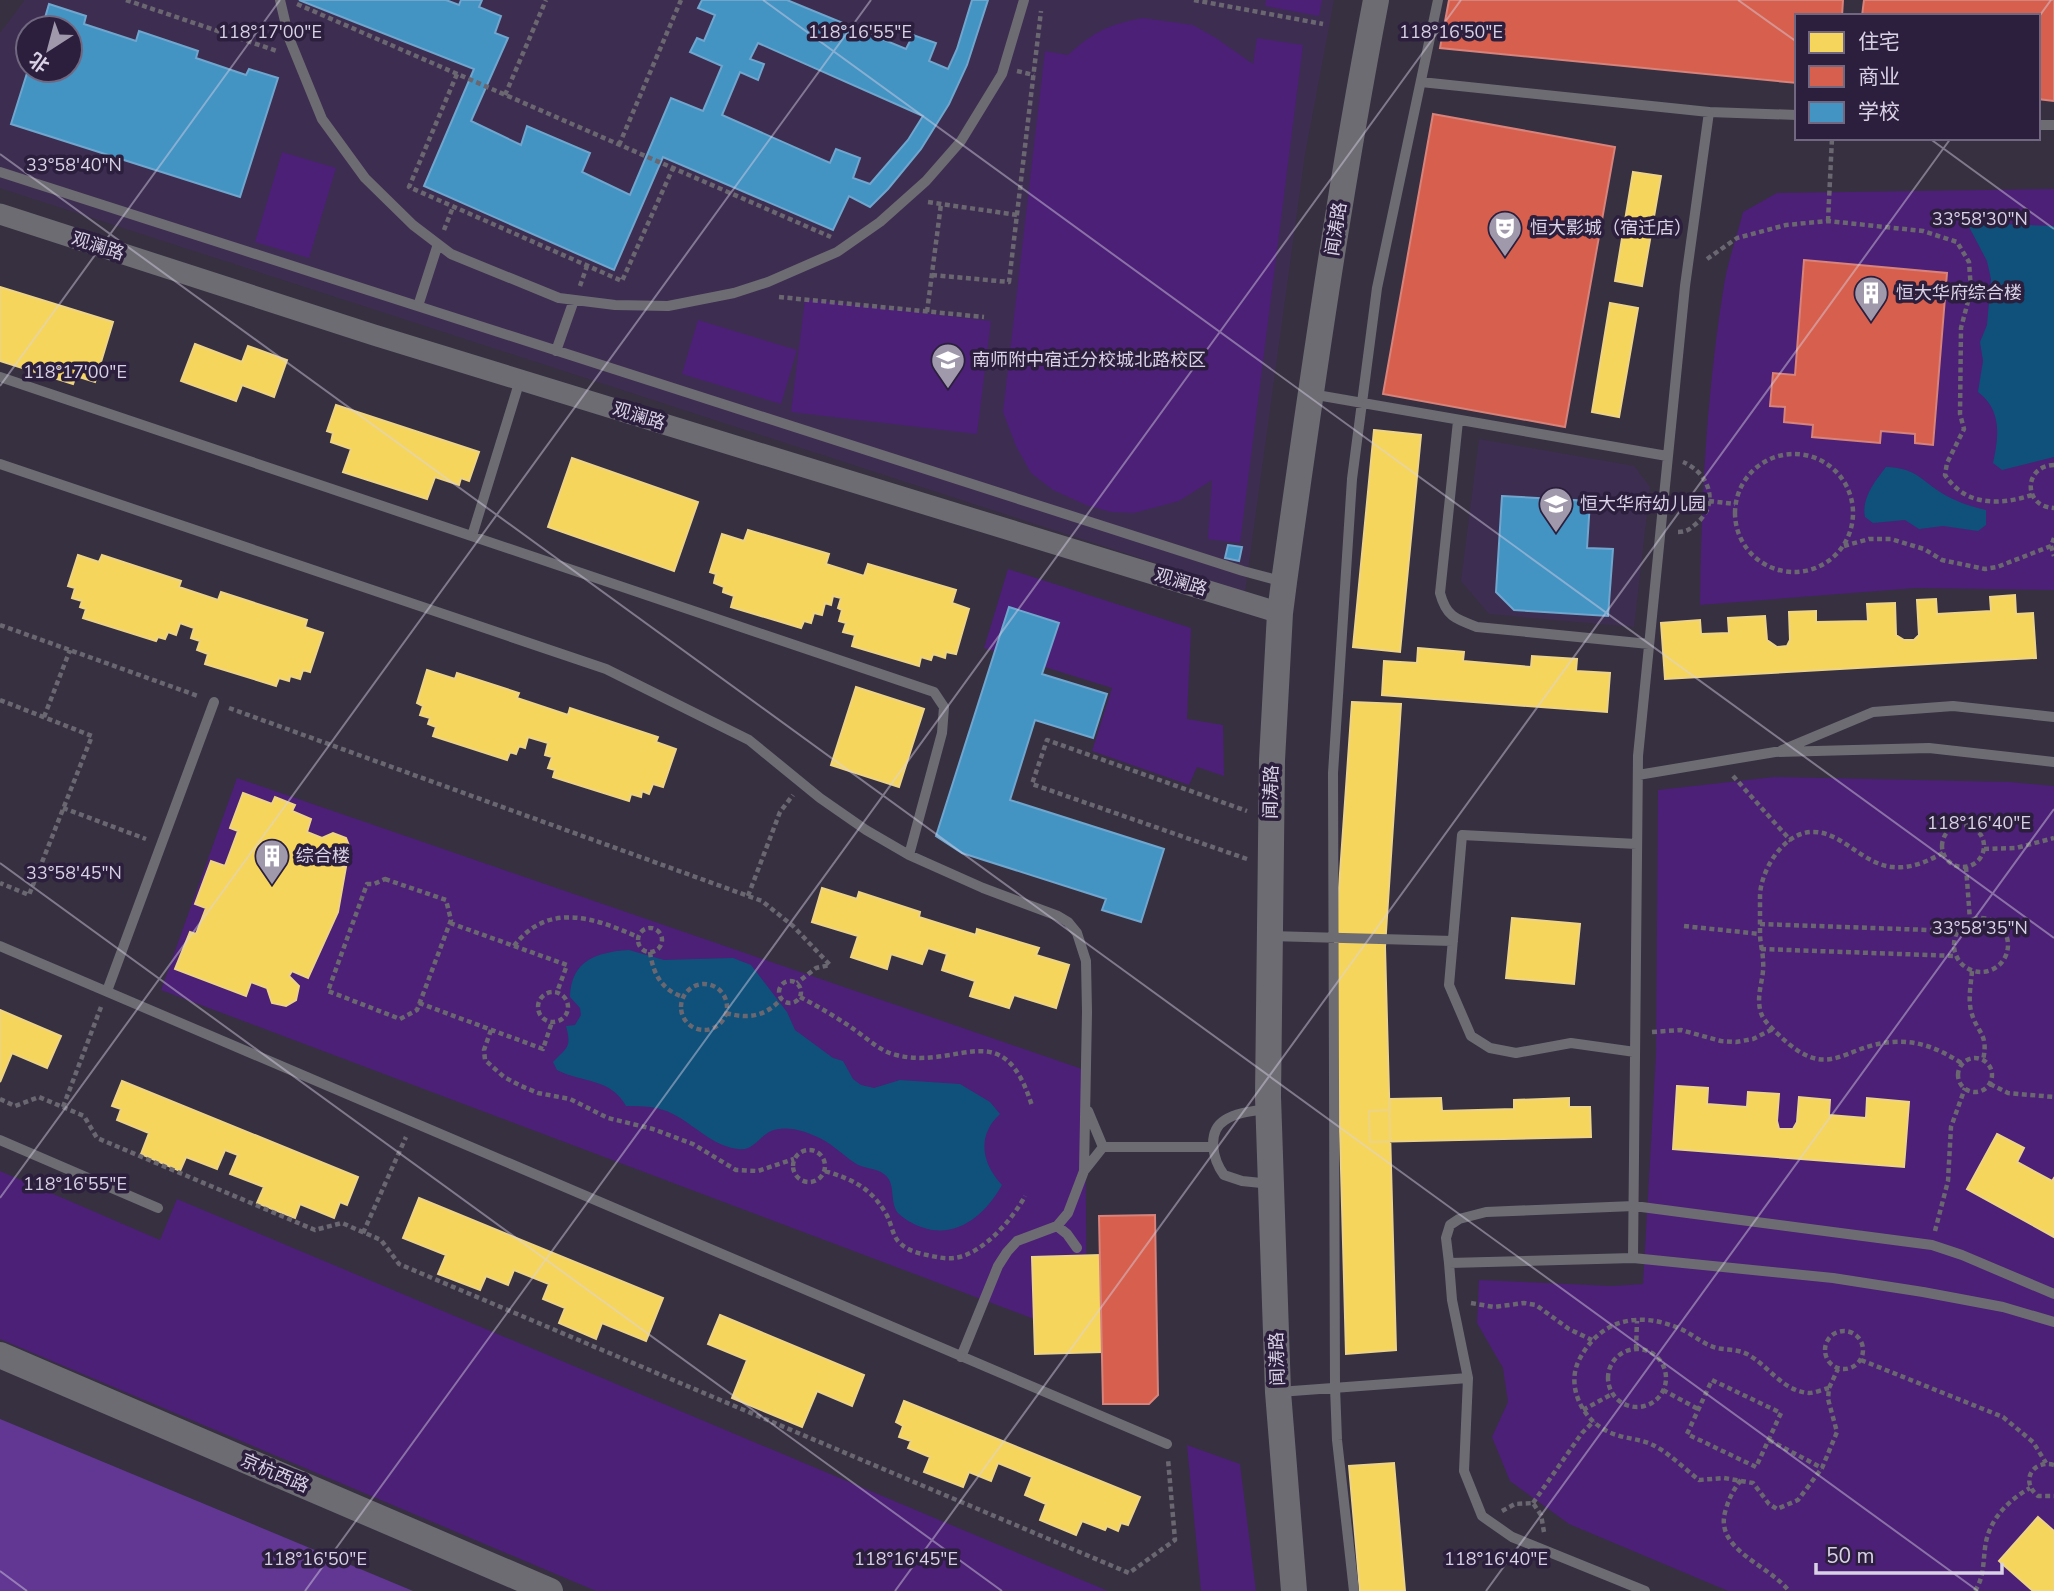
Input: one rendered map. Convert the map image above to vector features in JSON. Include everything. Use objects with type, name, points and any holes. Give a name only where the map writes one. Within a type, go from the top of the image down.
[{"type":"street","name":"闻涛路","points":[[1294,1591],[1278,1392],[1271,1184],[1269,1108],[1272,760],[1284,582],[1353,120],[1376,0]]},
{"type":"street","name":"观澜路","points":[[0,214],[374,335],[1280,613]]},
{"type":"street","name":"京杭西路","points":[[0,1356],[550,1591]]},
{"type":"lane","points":[[280,0],[289,38],[321,118],[365,178],[412,225],[451,254],[559,298],[615,305],[668,306],[734,293],[768,282],[837,252],[880,222],[926,181],[961,141],[1002,74],[1024,0]]},
{"type":"lane","points":[[1354,1591],[1337,1440],[1335,1387],[1333,773],[1352,479],[1377,288],[1438,0]]},
{"type":"lane","points":[[1421,82],[1709,111],[1795,115]]},
{"type":"lane","points":[[1633,1258],[1638,775],[1667,456],[1686,281],[1709,111]]},
{"type":"lane","points":[[0,172],[1242,571],[1284,582]]},
{"type":"lane","points":[[418,306],[438,244]]},
{"type":"lane","points":[[556,351],[575,300]]},
{"type":"lane","points":[[0,377],[934,692],[944,707],[942,733],[909,855]]},
{"type":"lane","points":[[472,536],[520,380]]},
{"type":"lane","points":[[1310,394],[1667,456]]},
{"type":"lane","points":[[1458,421],[1440,593],[1444,609],[1458,619],[1476,626],[1649,644]]},
{"type":"lane","points":[[0,464],[606,669],[749,740],[866,830],[909,855],[1068,922],[1077,933],[1086,961],[1084,1171]]},
{"type":"lane","points":[[107,991],[214,702]]},
{"type":"lane","points":[[1775,752],[1873,712],[1953,706],[2054,718]]},
{"type":"lane","points":[[1638,775],[1775,752],[1929,748],[2054,762]]},
{"type":"lane","points":[[1635,1052],[1571,1043],[1516,1053],[1490,1048],[1471,1036],[1449,985],[1462,835],[1637,844]]},
{"type":"lane","points":[[1270,936],[1453,941]]},
{"type":"lane","points":[[0,946],[1167,1444]]},
{"type":"lane","points":[[1086,1105],[1103,1147]]},
{"type":"lane","points":[[1269,1108],[1224,1120],[1215,1135],[1213,1147],[1214,1157],[1224,1175],[1242,1181],[1271,1184]]},
{"type":"lane","points":[[0,1140],[158,1208]]},
{"type":"lane","points":[[1103,1147],[1213,1147]]},
{"type":"lane","points":[[961,1357],[998,1266],[1007,1252],[1017,1241],[1057,1226],[1068,1213],[1084,1171],[1103,1147]]},
{"type":"lane","points":[[1645,1591],[1512,1537],[1482,1516],[1464,1471],[1468,1378],[1452,1300],[1446,1238],[1450,1225],[1459,1219],[1486,1212],[1634,1206],[1932,1245],[2054,1294]]},
{"type":"lane","points":[[1057,1226],[1077,1248]]},
{"type":"lane","points":[[1449,1263],[1633,1258],[1833,1278],[2003,1307],[2054,1322]]},
{"type":"lane","points":[[1278,1392],[1468,1378]]},
{"type":"path","points":[[127,0],[298,58]]},
{"type":"path","points":[[287,0],[848,245]]},
{"type":"path","points":[[505,95],[547,0]]},
{"type":"path","points":[[619,145],[681,0]]},
{"type":"path","points":[[932,275],[1009,282],[1042,0]]},
{"type":"path","points":[[1194,0],[1323,24]]},
{"type":"path","points":[[457,74],[410,187],[622,281],[673,168]]},
{"type":"path","points":[[1828,221],[1832,140]]},
{"type":"path","points":[[906,198],[1017,215]]},
{"type":"path","points":[[927,312],[941,204]]},
{"type":"path","points":[[1686,281],[1711,255],[1737,238],[1786,225],[1828,221],[1923,231],[1957,242],[1969,262],[1972,290],[1961,328],[1959,401],[1964,429],[1947,463],[1945,475],[1960,491],[1981,500],[2008,502],[2032,495]]},
{"type":"path","points":[[776,297],[984,317]]},
{"type":"path","points":[[1786,454],[1805,455],[1823,462],[1843,481],[1853,508],[1852,528],[1843,546],[1830,560],[1812,569],[1792,572],[1773,568],[1755,558],[1743,542],[1736,524],[1735,504],[1741,486],[1752,471],[1768,460],[1786,454]]},
{"type":"path","points":[[1659,533],[1686,532],[1703,518],[1709,506],[1708,486],[1699,472],[1687,463],[1667,456]]},
{"type":"path","points":[[2054,464],[2046,465],[2036,472],[2031,483],[2032,495],[2042,506],[2054,508]]},
{"type":"path","points":[[1709,501],[1735,504]]},
{"type":"path","points":[[2054,538],[2051,546],[2054,556]]},
{"type":"path","points":[[1843,546],[1869,539],[1891,539],[1924,549],[1942,559],[1985,569],[2051,546]]},
{"type":"path","points":[[0,625],[762,901],[793,926],[830,965],[816,968],[797,983]]},
{"type":"path","points":[[44,718],[70,650]]},
{"type":"path","points":[[0,700],[92,736],[29,895],[0,883]]},
{"type":"path","points":[[1271,819],[1048,740],[1032,785],[1271,867]]},
{"type":"path","points":[[1719,762],[1791,841]]},
{"type":"path","points":[[748,896],[780,812],[787,801],[806,786]]},
{"type":"path","points":[[63,808],[159,845]]},
{"type":"path","points":[[1964,825],[1977,831],[1984,842],[1984,849],[1978,861],[1966,867],[1952,864],[1944,853],[1942,846],[1947,834],[1964,825]]},
{"type":"path","points":[[1944,853],[1924,863],[1892,867],[1868,859],[1829,833],[1802,833],[1779,849],[1760,886],[1763,962],[1758,994],[1761,1015],[1773,1030],[1814,1060],[1831,1060],[1892,1041],[1917,1042],[1942,1051],[1962,1064]]},
{"type":"path","points":[[1984,849],[2016,848],[2054,838]]},
{"type":"path","points":[[1966,867],[1970,920]]},
{"type":"path","points":[[385,879],[446,900],[450,923],[419,1003],[417,1010],[400,1019],[328,991],[367,884],[385,879]]},
{"type":"path","points":[[514,946],[523,933],[539,922],[573,916],[589,918],[638,937]]},
{"type":"path","points":[[1980,918],[1997,923],[2008,938],[2006,957],[1993,970],[1972,971],[1956,956],[1954,939],[1957,931],[1970,920],[1980,918]]},
{"type":"path","points":[[450,923],[567,965],[557,992]]},
{"type":"path","points":[[1760,924],[1957,931]]},
{"type":"path","points":[[1684,926],[1760,934]]},
{"type":"path","points":[[638,937],[646,929],[657,931],[661,938],[660,946],[650,952]]},
{"type":"path","points":[[638,937],[640,948],[650,952]]},
{"type":"path","points":[[1761,949],[1956,956]]},
{"type":"path","points":[[650,952],[656,976],[672,993],[683,997]]},
{"type":"path","points":[[1972,971],[1970,1006],[1972,1016],[1985,1040],[1983,1060]]},
{"type":"path","points":[[790,980],[797,983],[801,990],[800,997],[791,1003],[781,999],[779,988],[783,982],[790,980]]},
{"type":"path","points":[[708,985],[721,992],[725,999],[725,1013],[717,1026],[710,1029],[695,1028],[684,1019],[681,1012],[683,997],[694,986],[708,985]]},
{"type":"path","points":[[63,1107],[107,991]]},
{"type":"path","points":[[548,992],[557,992],[565,998],[568,1007],[565,1016],[552,1022],[542,1018],[537,1009],[548,992]]},
{"type":"path","points":[[800,997],[820,1007],[873,1045],[894,1054],[936,1056],[977,1051],[999,1055],[1020,1076],[1031,1106]]},
{"type":"path","points":[[725,1013],[756,1017],[772,1009],[781,999]]},
{"type":"path","points":[[419,1003],[543,1049],[552,1022]]},
{"type":"path","points":[[491,1030],[484,1050],[485,1060],[504,1077],[521,1086],[538,1093],[570,1099],[608,1118],[642,1126],[693,1144],[736,1170],[758,1171],[794,1159]]},
{"type":"path","points":[[1635,1035],[1681,1030],[1721,1041],[1736,1042],[1753,1039],[1773,1030]]},
{"type":"path","points":[[1932,1245],[1948,1181],[1951,1127],[1965,1088],[1959,1074],[1962,1064],[1972,1058],[1988,1063],[1992,1073],[1990,1084],[1976,1092],[1965,1088]]},
{"type":"path","points":[[1990,1084],[2008,1093],[2054,1097]]},
{"type":"path","points":[[0,1099],[15,1106],[39,1097],[83,1116],[97,1138],[315,1230],[342,1223],[381,1240],[399,1265],[1129,1573],[1175,1540],[1167,1444]]},
{"type":"path","points":[[363,1233],[412,1122]]},
{"type":"path","points":[[807,1149],[818,1151],[825,1160],[825,1171],[819,1179],[803,1181],[793,1170],[794,1159],[797,1154],[807,1149]]},
{"type":"path","points":[[825,1171],[853,1180],[868,1189],[886,1213],[897,1240],[908,1249],[944,1258],[957,1258],[975,1250],[1001,1230],[1025,1196]]},
{"type":"path","points":[[1452,1300],[1494,1307],[1524,1303],[1536,1305],[1569,1329],[1592,1340]]},
{"type":"path","points":[[1829,1388],[1810,1393],[1788,1386],[1756,1359],[1742,1352],[1713,1347],[1681,1329],[1658,1322],[1627,1320],[1609,1325],[1592,1340],[1578,1362],[1574,1385],[1583,1410],[1605,1431],[1654,1445],[1699,1480],[1724,1478],[1753,1483],[1769,1504],[1777,1509],[1798,1500],[1822,1468],[1837,1432],[1828,1399],[1829,1388],[1838,1368]]},
{"type":"path","points":[[1636,1349],[1637,1321]]},
{"type":"path","points":[[1846,1331],[1857,1336],[1863,1348],[1861,1360],[1851,1368],[1838,1368],[1828,1361],[1824,1349],[1834,1334],[1846,1331]]},
{"type":"path","points":[[1636,1349],[1654,1355],[1661,1362],[1666,1380],[1663,1390],[1658,1398],[1641,1407],[1623,1404],[1612,1394],[1607,1380],[1612,1362],[1618,1355],[1636,1349]]},
{"type":"path","points":[[1861,1360],[2003,1417],[2033,1442],[2046,1463]]},
{"type":"path","points":[[1712,1380],[1781,1413],[1769,1440],[1756,1467],[1686,1434],[1712,1380]]},
{"type":"path","points":[[1663,1390],[1698,1409]]},
{"type":"path","points":[[1583,1410],[1612,1394]]},
{"type":"path","points":[[1533,1503],[1582,1433],[1594,1421]]},
{"type":"path","points":[[1769,1440],[1822,1468]]},
{"type":"path","points":[[2030,1488],[2031,1471],[2035,1467],[2046,1463],[2054,1465]]},
{"type":"path","points":[[1741,1479],[1726,1507],[1722,1520],[1724,1531],[1735,1548],[1764,1567],[1790,1591]]},
{"type":"path","points":[[2030,1488],[2043,1498],[2054,1496]]},
{"type":"path","points":[[1977,1590],[1981,1580],[1985,1546],[1994,1521],[2015,1497],[2030,1488]]},
{"type":"path","points":[[1486,1518],[1516,1504],[1533,1503]]},
{"type":"path","points":[[1533,1503],[1541,1515],[1545,1551]]},
{"type":"shaded area","name":"南师附中宿迁分校城北路校区","points":[[25,0],[1334,0],[1305,154],[1245,592],[0,188],[0,33],[14,15],[14,84],[84,84],[84,14],[14,14]]},
{"type":"shaded area","points":[[1266,0],[1322,0],[1319,16],[1265,6]]},
{"type":"shaded area","points":[[1143,18],[1193,25],[1253,64],[1257,38],[1303,45],[1240,543],[1208,539],[1212,480],[1179,501],[1134,513],[1111,512],[1086,505],[1053,490],[1031,473],[1016,446],[1003,412],[1045,51],[1068,55],[1102,30]]},
{"type":"shaded area","points":[[282,152],[336,168],[309,258],[255,242]]},
{"type":"shaded area","points":[[2054,189],[2054,590],[1916,588],[1700,605],[1704,484],[1713,364],[1726,276],[1743,212],[1777,193]]},
{"type":"shaded area","points":[[805,299],[991,321],[977,434],[791,412]]},
{"type":"shaded area","points":[[698,320],[797,350],[781,404],[682,374]]},
{"type":"shaded area","name":"恒大华府幼儿园","points":[[1479,439],[1634,466],[1650,487],[1634,627],[1489,614],[1461,581]]},
{"type":"shaded area","points":[[1008,569],[1191,628],[1187,719],[1223,725],[1224,776],[1197,767],[1189,785],[1092,751],[1112,688],[984,648]]},
{"type":"shaded area","points":[[1774,777],[2010,782],[2054,786],[2054,1591],[1728,1591],[1569,1524],[1510,1481],[1492,1437],[1508,1402],[1503,1368],[1477,1323],[1479,1280],[1612,1286],[1643,1284],[1656,1055],[1658,790]]},
{"type":"shaded area","points":[[237,778],[1085,1070],[1087,1339],[161,990]]},
{"type":"shaded area","points":[[0,1171],[160,1240],[177,1199],[1108,1591],[596,1591],[0,1339]]},
{"type":"shaded area","points":[[0,1419],[413,1591],[0,1591]]},
{"type":"shaded area","points":[[1187,1445],[1240,1464],[1256,1591],[1201,1591]]},
{"type":"water","points":[[1967,223],[2054,226],[2054,457],[2002,470],[1993,463],[1997,424],[1991,407],[1978,392],[1983,361],[1980,342],[1987,325],[1991,279],[1987,261]]},
{"type":"water","points":[[1886,467],[1910,471],[1951,498],[1986,510],[1986,525],[1978,531],[1943,526],[1919,529],[1905,520],[1873,523],[1865,517],[1865,504],[1873,484]]},
{"type":"water","points":[[629,950],[664,960],[733,958],[751,965],[787,1012],[795,1030],[833,1058],[843,1061],[853,1079],[861,1085],[874,1088],[900,1080],[960,1084],[990,1102],[1000,1114],[985,1140],[986,1158],[1002,1185],[995,1196],[978,1215],[958,1227],[934,1230],[921,1227],[898,1213],[890,1182],[885,1174],[859,1165],[815,1136],[798,1130],[781,1129],[769,1132],[748,1148],[729,1147],[712,1140],[667,1111],[626,1106],[613,1090],[557,1070],[553,1062],[568,1043],[566,1026],[575,1025],[581,1015],[580,1008],[570,997],[575,975],[580,967],[596,956]]},
{"type":"building: 住宅","points":[[1526,3],[1587,8],[1589,16],[1633,20],[1634,12],[1689,16],[1688,26],[1726,29],[1727,17],[1795,23],[1795,70],[1504,46],[1507,14],[1525,15]]},
{"type":"building: 住宅","points":[[2040,32],[2054,33],[2054,72],[2040,71]]},
{"type":"building: 住宅","points":[[1633,172],[1661,176],[1642,286],[1615,281]]},
{"type":"building: 住宅","points":[[0,287],[113,322],[95,382],[76,376],[73,384],[0,361]]},
{"type":"building: 住宅","points":[[1610,303],[1638,308],[1619,417],[1592,412]]},
{"type":"building: 住宅","points":[[195,344],[242,362],[248,346],[287,360],[274,397],[242,385],[236,401],[181,381]]},
{"type":"building: 住宅","points":[[336,405],[479,452],[469,481],[461,478],[459,485],[435,477],[427,499],[343,472],[351,449],[331,442],[333,433],[327,431]]},
{"type":"building: 住宅","points":[[1374,430],[1421,435],[1400,652],[1353,647]]},
{"type":"building: 住宅","points":[[572,458],[698,502],[674,571],[548,527]]},
{"type":"building: 住宅","points":[[748,530],[829,554],[826,564],[864,576],[868,564],[956,590],[952,603],[969,609],[956,654],[946,652],[945,658],[933,654],[931,660],[921,657],[919,666],[852,646],[855,635],[843,632],[846,623],[839,621],[842,610],[838,608],[841,598],[833,596],[831,605],[825,603],[822,615],[814,613],[811,623],[804,621],[801,628],[731,607],[734,596],[723,592],[724,587],[714,583],[716,574],[710,572],[722,534],[744,541]]},
{"type":"building: 住宅","points":[[78,555],[99,562],[102,555],[181,581],[179,587],[218,600],[221,592],[307,620],[305,627],[323,633],[310,672],[303,670],[300,679],[290,676],[289,681],[279,678],[276,686],[205,664],[208,654],[197,650],[200,641],[191,638],[194,628],[180,623],[176,635],[168,632],[165,639],[158,637],[156,641],[83,618],[86,609],[80,607],[82,601],[72,598],[75,588],[68,586]]},
{"type":"building: 住宅","points":[[2015,595],[2016,614],[2033,613],[2036,658],[1665,679],[1661,623],[1700,620],[1701,634],[1729,633],[1728,618],[1765,616],[1767,640],[1777,647],[1787,646],[1790,640],[1789,612],[1816,611],[1816,622],[1868,621],[1867,604],[1895,603],[1896,635],[1904,640],[1914,640],[1919,635],[1917,600],[1936,599],[1937,614],[1991,611],[1990,597]]},
{"type":"building: 住宅","points":[[1418,648],[1464,652],[1463,661],[1531,667],[1532,656],[1577,659],[1576,671],[1610,673],[1607,712],[1382,695],[1384,661],[1417,663]]},
{"type":"building: 住宅","points":[[427,670],[455,679],[457,673],[519,693],[517,698],[568,715],[570,708],[658,737],[656,742],[676,749],[663,787],[653,784],[649,794],[642,791],[641,797],[631,794],[629,801],[553,777],[555,770],[548,768],[552,757],[545,755],[548,743],[528,737],[525,748],[519,746],[516,754],[510,752],[507,760],[433,736],[436,727],[428,724],[430,718],[420,715],[423,706],[417,703]]},
{"type":"building: 住宅","points":[[856,687],[924,709],[899,787],[831,765]]},
{"type":"building: 住宅","points":[[1352,702],[1401,704],[1385,947],[1396,1350],[1346,1354],[1335,945]]},
{"type":"building: 住宅","name":"综合楼","points":[[243,793],[272,804],[275,797],[295,805],[292,811],[311,819],[307,832],[322,838],[333,833],[346,838],[350,848],[347,860],[337,866],[346,867],[338,912],[308,978],[292,971],[289,976],[299,986],[296,1000],[286,1006],[272,1003],[267,988],[251,982],[246,996],[175,969],[190,932],[196,934],[206,908],[195,904],[211,861],[225,866],[238,831],[230,828]]},
{"type":"building: 住宅","points":[[822,888],[857,899],[859,892],[920,912],[919,917],[976,935],[977,929],[1039,948],[1036,955],[1069,965],[1056,1008],[1014,995],[1009,1008],[970,996],[975,981],[942,970],[947,954],[928,948],[922,964],[891,954],[887,969],[851,957],[858,936],[812,922]]},
{"type":"building: 住宅","points":[[1512,918],[1580,924],[1574,984],[1506,978]]},
{"type":"building: 住宅","points":[[0,1010],[61,1036],[47,1068],[12,1053],[0,1082]]},
{"type":"building: 住宅","points":[[122,1081],[358,1177],[347,1205],[340,1202],[334,1218],[300,1204],[295,1218],[257,1203],[264,1187],[230,1174],[238,1155],[225,1150],[217,1169],[186,1157],[180,1171],[141,1154],[149,1133],[117,1120],[121,1109],[112,1106]]},
{"type":"building: 住宅","points":[[1677,1086],[1708,1088],[1707,1104],[1747,1107],[1748,1092],[1779,1094],[1779,1129],[1793,1129],[1797,1122],[1799,1097],[1830,1100],[1829,1115],[1866,1118],[1867,1098],[1909,1102],[1904,1167],[1673,1149]]},
{"type":"building: 住宅","points":[[1441,1098],[1442,1111],[1514,1109],[1514,1100],[1569,1098],[1569,1107],[1590,1107],[1591,1137],[1370,1142],[1369,1111],[1390,1110],[1390,1099]]},
{"type":"building: 住宅","points":[[1997,1134],[2024,1148],[2017,1162],[2052,1181],[2054,1178],[2054,1237],[1967,1189]]},
{"type":"building: 住宅","points":[[419,1198],[663,1298],[646,1341],[602,1323],[596,1339],[559,1323],[565,1308],[543,1299],[549,1284],[514,1270],[508,1285],[486,1276],[480,1290],[438,1274],[446,1255],[403,1238]]},
{"type":"building: 住宅","points":[[1100,1255],[1102,1352],[1035,1354],[1032,1257]]},
{"type":"building: 住宅","points":[[720,1315],[864,1375],[852,1406],[817,1391],[802,1427],[732,1398],[747,1360],[708,1344]]},
{"type":"building: 住宅","points":[[904,1401],[1140,1497],[1128,1525],[1121,1523],[1118,1531],[1107,1526],[1105,1530],[1082,1521],[1076,1535],[1040,1520],[1046,1504],[1025,1495],[1032,1477],[998,1463],[991,1481],[969,1472],[963,1487],[924,1472],[930,1457],[908,1448],[911,1441],[899,1437],[903,1426],[896,1422]]},
{"type":"building: 住宅","points":[[1394,1463],[1405,1591],[1360,1591],[1349,1466]]},
{"type":"building: 住宅","points":[[2038,1517],[2054,1531],[2054,1591],[2033,1591],[1999,1561]]},
{"type":"building: 商业","points":[[1449,0],[1843,0],[1842,14],[1795,14],[1795,83],[1440,48]]},
{"type":"building: 商业","points":[[1864,0],[2054,0],[2054,101],[2040,99],[2040,14],[1862,14]]},
{"type":"building: 商业","points":[[1433,114],[1615,147],[1565,427],[1383,394]]},
{"type":"building: 商业","name":"恒大华府综合楼","points":[[1804,260],[1947,273],[1933,445],[1915,443],[1915,434],[1881,431],[1880,443],[1812,437],[1813,425],[1784,422],[1785,407],[1770,406],[1773,373],[1795,375]]},
{"type":"building: 商业","points":[[1155,1215],[1158,1395],[1149,1404],[1103,1404],[1099,1216]]},
{"type":"building: 学校","points":[[299,0],[446,0],[459,5],[461,0],[482,0],[479,7],[501,16],[495,33],[508,38],[471,121],[521,145],[527,126],[590,153],[582,172],[630,195],[671,98],[703,111],[722,66],[690,52],[697,38],[704,41],[715,15],[698,8],[702,0],[787,0],[906,49],[913,35],[936,43],[929,61],[948,69],[972,0],[988,0],[967,65],[949,104],[921,149],[870,207],[849,196],[833,230],[663,157],[614,270],[424,186],[474,69]],"holes":[[[758,43],[923,116],[908,140],[870,184],[853,178],[860,158],[836,149],[830,163],[722,115],[740,72],[758,80],[764,64],[750,59]]]},
{"type":"building: 学校","points":[[49,4],[80,14],[46,14]]},
{"type":"building: 学校","points":[[84,24],[136,41],[139,31],[198,51],[196,58],[246,75],[249,69],[278,78],[240,197],[11,124],[24,84],[84,84]]},
{"type":"building: 学校","points":[[1502,496],[1590,501],[1587,548],[1613,549],[1608,616],[1514,610],[1496,592]]},
{"type":"building: 学校","points":[[1228,545],[1242,547],[1239,561],[1225,558]]},
{"type":"building: 学校","points":[[1009,607],[1059,623],[1042,674],[1107,694],[1093,738],[1035,720],[1010,800],[1164,849],[1141,922],[1102,910],[1106,899],[962,853],[936,836]]},
{"type":"place","name":"恒大影城（宿迁店）","points":[[1505,258]]},
{"type":"place","name":"恒大华府综合楼","points":[[1871,323]]},
{"type":"place","name":"南师附中宿迁分校城北路校区","points":[[948,390]]},
{"type":"place","name":"恒大华府幼儿园","points":[[1556,534]]},
{"type":"place","name":"综合楼","points":[[272,886]]}]
